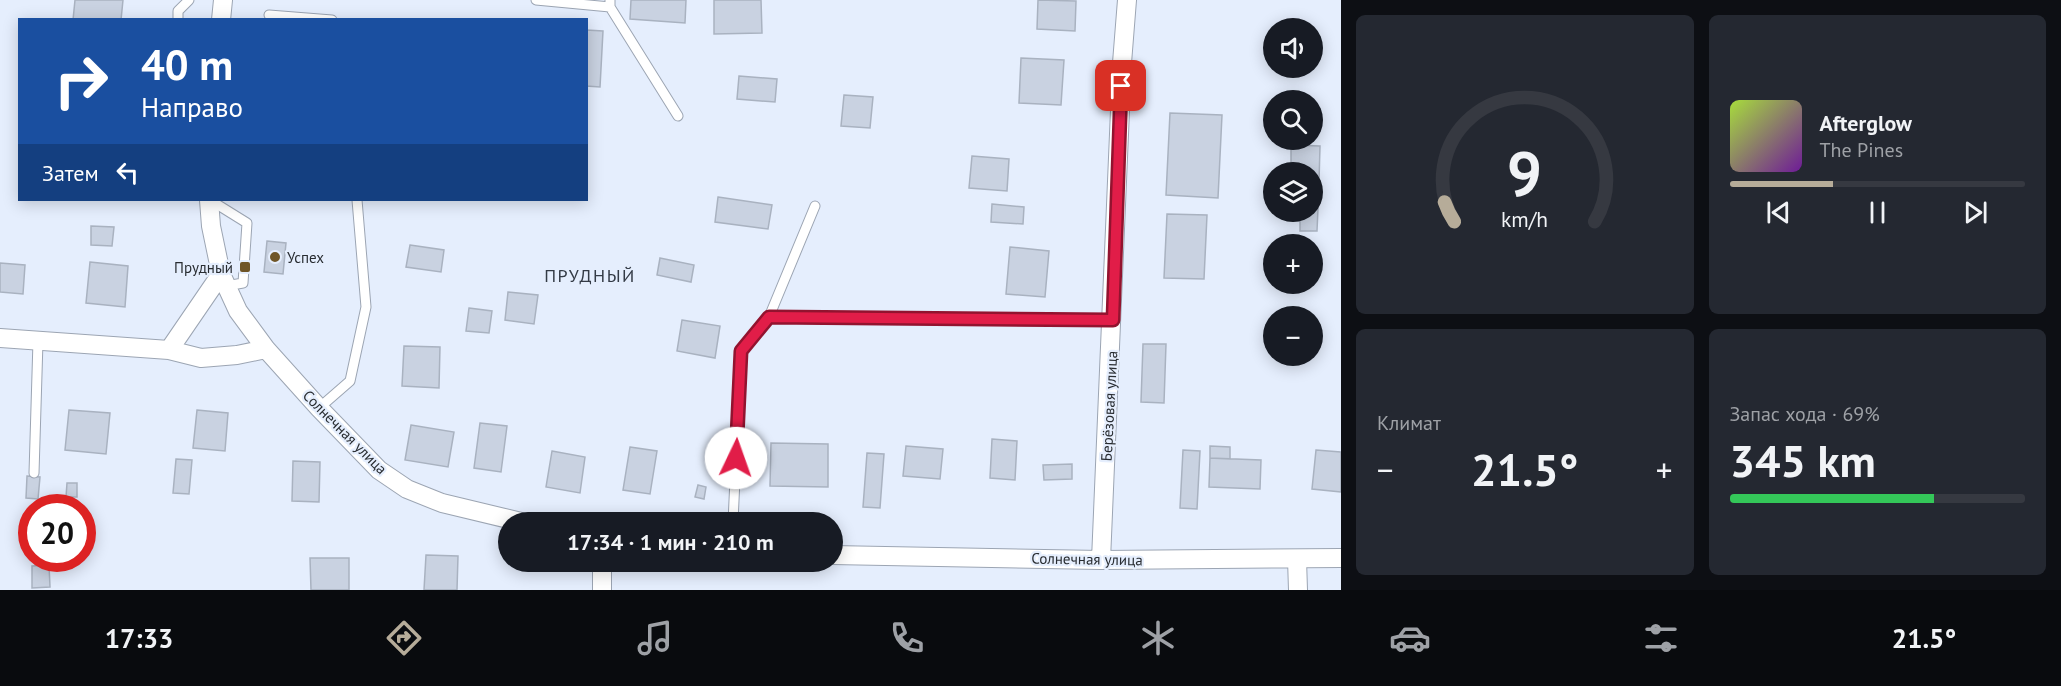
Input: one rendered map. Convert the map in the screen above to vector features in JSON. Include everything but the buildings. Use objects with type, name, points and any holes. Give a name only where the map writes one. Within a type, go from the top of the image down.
[{"type":"street","points":[[221,18],[223,0]]},
{"type":"street","name":"Берёзовая улица","points":[[1101,560],[1113,320],[1122,63],[1127,0]]},
{"type":"street","name":"Солнечная улица","points":[[210,201],[211,226],[223,280],[238,311],[266,349],[319,408],[379,470],[406,489],[442,503],[498,516]]},
{"type":"street","points":[[169,350],[223,280]]},
{"type":"street","points":[[0,339],[169,350],[201,358],[237,355],[266,349]]},
{"type":"street","name":"Солнечная улица","points":[[843,555],[1101,560],[1341,558]]},
{"type":"street","points":[[1297,559],[1298,590]]},
{"type":"street","points":[[602,572],[602,590]]},
{"type":"lane","points":[[178,18],[178,11],[189,0]]},
{"type":"lane","points":[[536,0],[610,4],[678,116]]},
{"type":"lane","points":[[269,15],[307,18]]},
{"type":"lane","points":[[212,201],[247,223],[243,283],[223,280]]},
{"type":"lane","points":[[319,408],[350,381],[366,307],[357,201]]},
{"type":"lane","points":[[734,512],[741,351],[769,317],[815,206]]},
{"type":"lane","points":[[769,317],[1113,320]]},
{"type":"lane","points":[[34,473],[38,341]]},
{"type":"place","name":"Успех","points":[[275,257]]},
{"type":"place","name":"Прудный","points":[[245,267]]},
{"type":"district","name":"ПРУДНЫЙ","points":[[590,275]]},
{"type":"route","points":[[736,458],[741,351],[769,317],[1113,320],[1121,86]]}]
